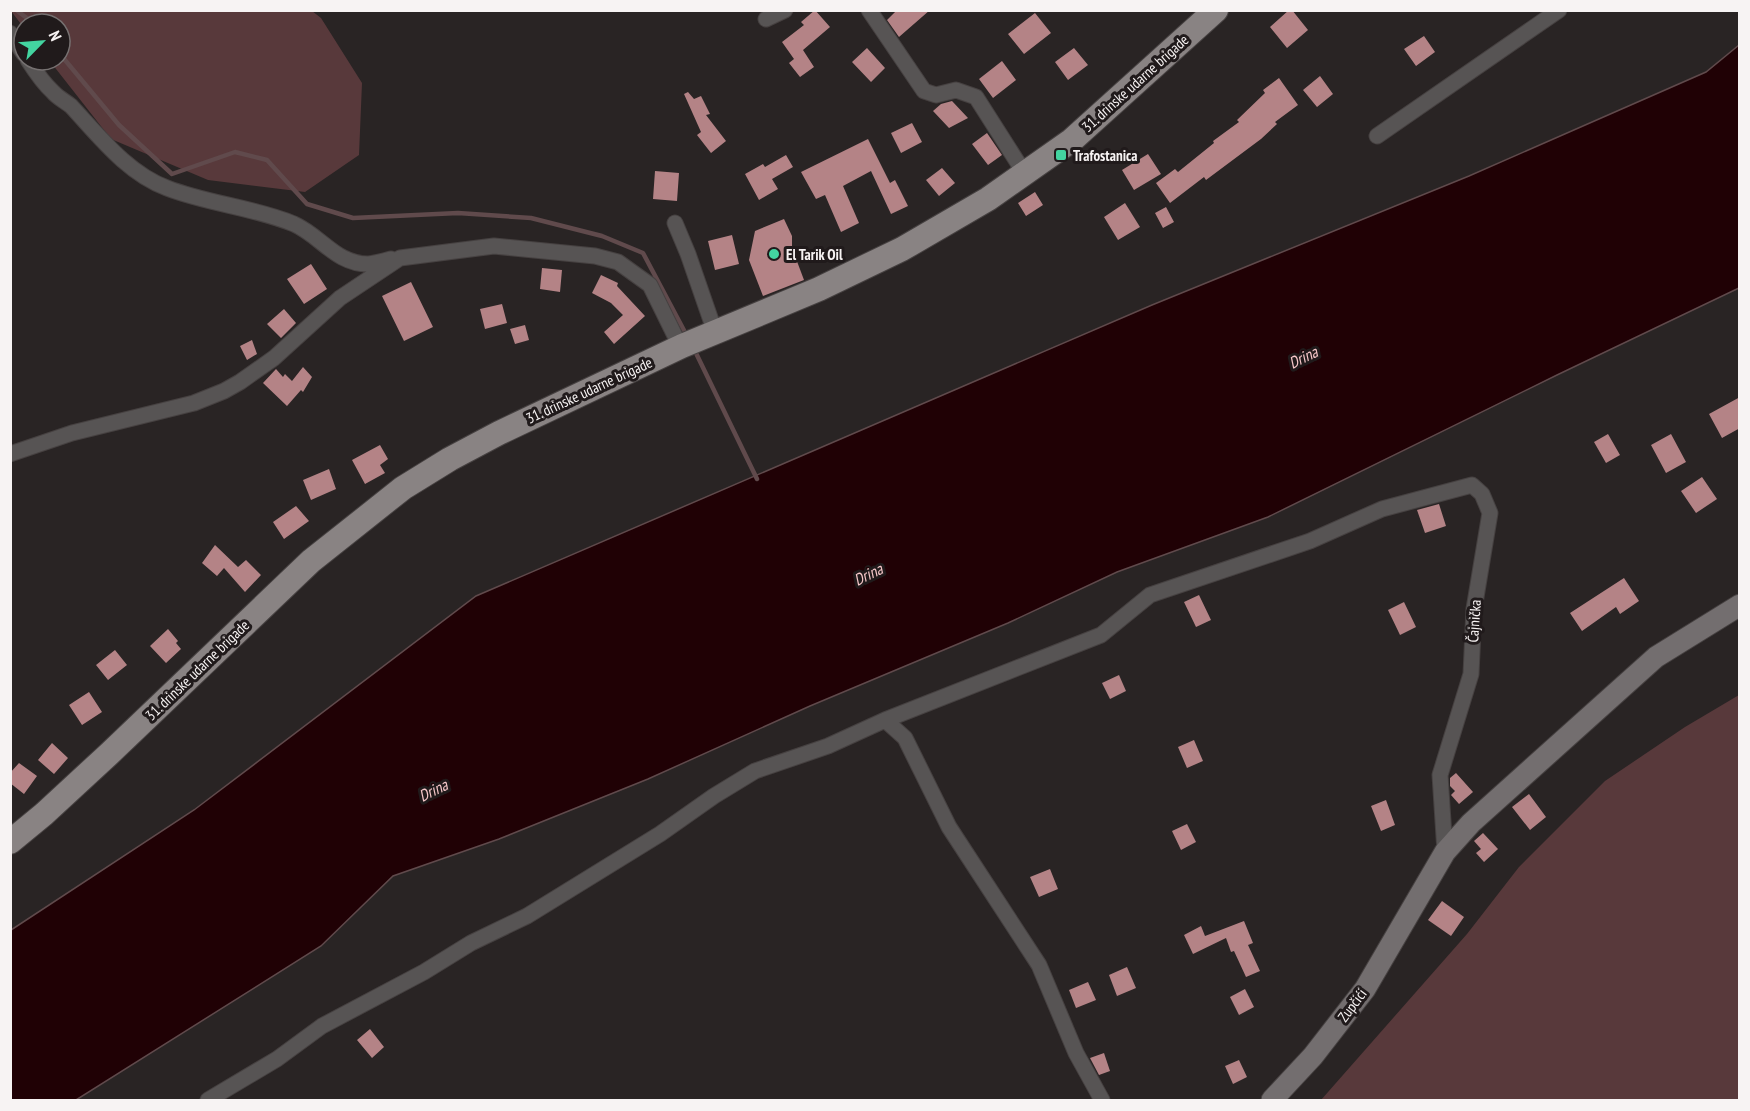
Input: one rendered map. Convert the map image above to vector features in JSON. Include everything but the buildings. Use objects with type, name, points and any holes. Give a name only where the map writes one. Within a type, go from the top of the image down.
[{"type":"main road","name":"31. drinske udarne brigade","points":[[10,842],[109,754],[311,561],[403,488],[499,433],[693,341],[819,289],[902,249],[988,199],[1072,140],[1216,10]]},
{"type":"main road","points":[[1445,852],[1471,823],[1656,657],[1740,605]]},
{"type":"main road","name":"Zupčići","points":[[1272,1101],[1313,1056],[1365,989],[1445,852]]},
{"type":"street","points":[[766,20],[785,10]]},
{"type":"street","points":[[869,10],[924,91],[936,95],[956,90],[976,97],[1025,174]]},
{"type":"street","points":[[1377,135],[1558,10]]},
{"type":"street","points":[[37,72],[54,93],[69,104],[108,147],[150,180],[167,188],[265,214],[294,225],[311,233],[347,261],[369,264],[494,246],[594,256],[618,262],[650,285],[693,341]]},
{"type":"street","points":[[675,223],[693,341]]},
{"type":"street","points":[[10,454],[72,433],[194,403],[224,391],[274,358],[340,298],[400,258]]},
{"type":"street","name":"Čajnička","points":[[885,720],[1101,635],[1150,595],[1310,541],[1382,509],[1472,485],[1482,494],[1490,513],[1474,609],[1471,674],[1440,775],[1445,852]]},
{"type":"street","points":[[208,1101],[277,1059],[322,1026],[424,972],[471,943],[527,916],[567,892],[755,771],[828,746],[885,720],[905,738],[949,827],[1039,965],[1076,1053],[1102,1101]]},
{"type":"shaded area","points":[[11,11],[312,11],[321,18],[362,83],[359,155],[305,192],[208,180],[111,139],[58,72],[72,72],[72,12]]},
{"type":"shaded area","points":[[1739,695],[1739,1100],[1321,1100],[1467,934],[1519,867],[1605,781],[1685,727]]},
{"type":"water","name":"Drina","points":[[1739,45],[1739,288],[1268,517],[1117,572],[1008,623],[810,706],[648,779],[499,839],[393,876],[321,946],[76,1100],[11,1100],[11,930],[194,810],[476,596],[1152,305],[1469,176],[1706,72]]},
{"type":"waterway","points":[[72,68],[119,125],[172,174],[235,152],[267,160],[307,204],[353,218],[458,213],[531,218],[602,236],[643,253],[687,336]]},
{"type":"waterway","points":[[694,349],[757,479]]},
{"type":"place","name":"Trafostanica","points":[[1061,155]]},
{"type":"place","name":"El Tarik Oil","points":[[774,254]]}]
